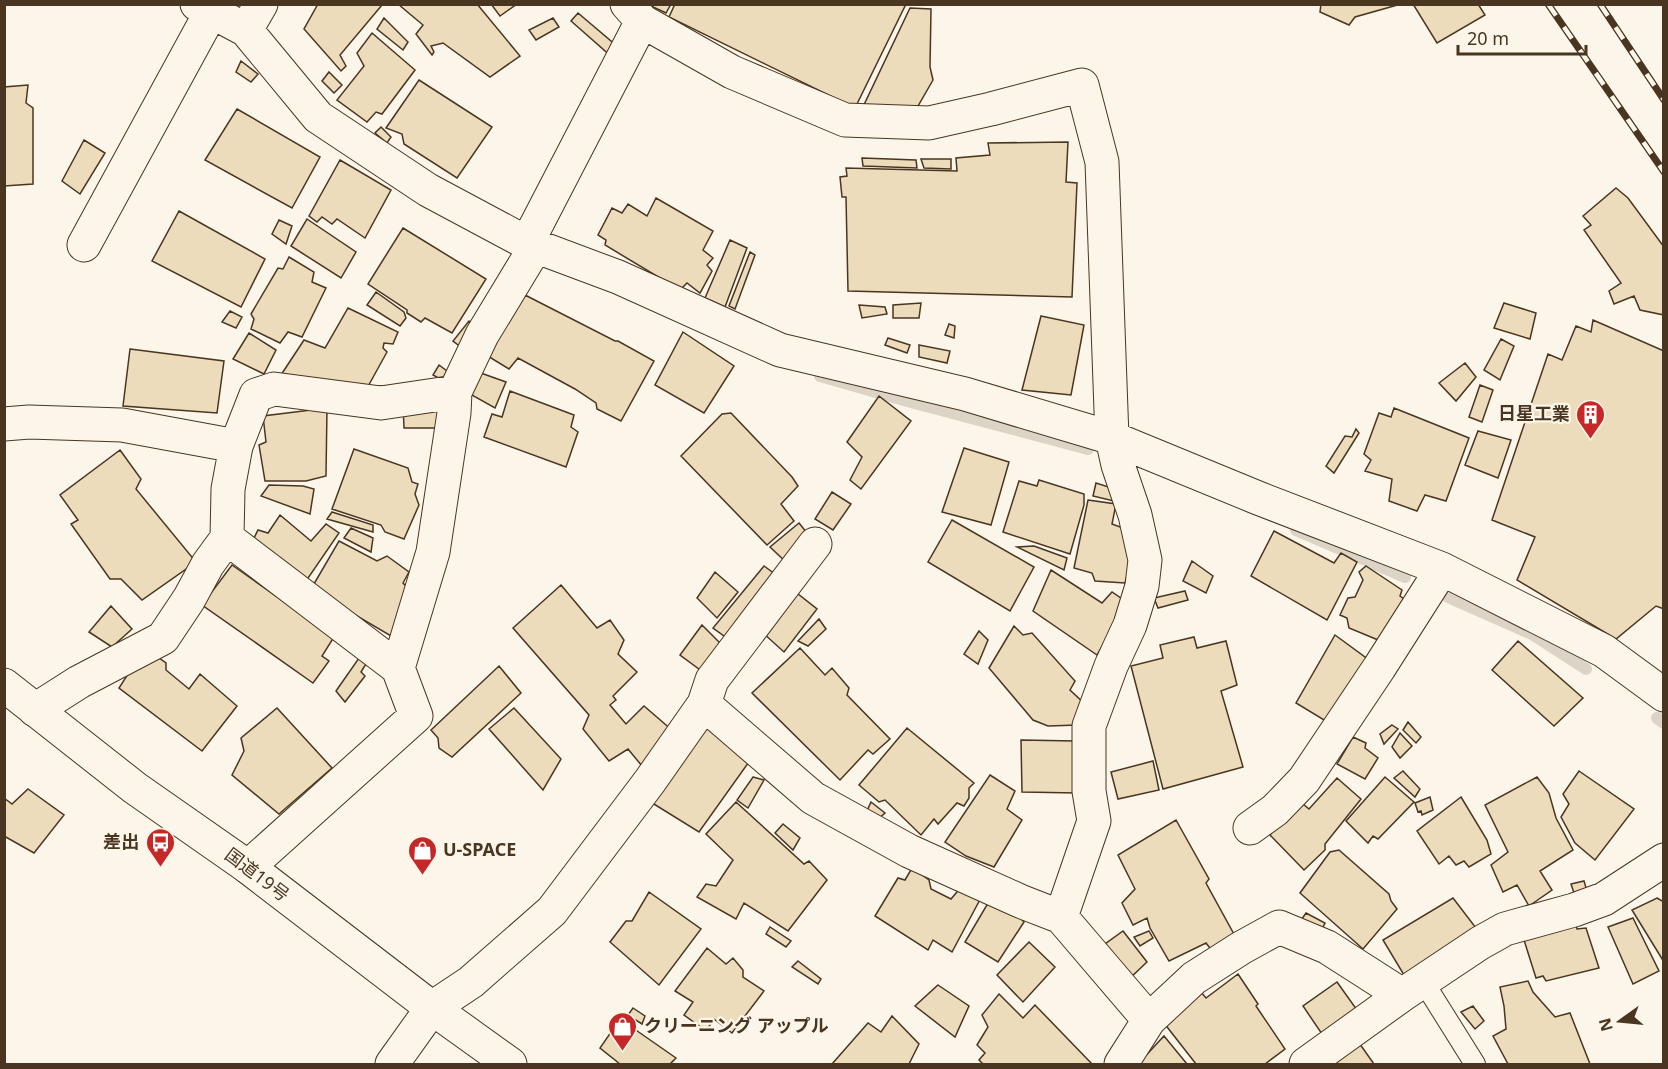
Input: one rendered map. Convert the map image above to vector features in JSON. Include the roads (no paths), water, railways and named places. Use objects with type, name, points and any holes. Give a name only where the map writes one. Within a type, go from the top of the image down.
[{"type":"main road","points":[[84,245],[204,8],[253,17],[318,117],[428,190],[531,244],[618,277],[780,350],[965,394],[1112,438],[1258,498],[1442,569],[1604,651],[1664,695]]},
{"type":"main road","points":[[398,668],[433,552],[454,413],[455,392],[482,335],[531,244],[634,13],[732,72],[845,120],[929,123],[1082,85],[1102,162],[1112,438],[1135,515],[1144,560],[1142,586],[1130,625],[1111,666],[1089,726],[1089,791],[1094,821],[1061,917]]},
{"type":"main road","points":[[35,710],[79,682],[163,638],[189,599],[208,564],[227,538],[228,489],[236,446],[255,395],[274,388],[381,403],[455,392]]},
{"type":"main road","points":[[4,424],[28,422],[122,425],[236,446]]},
{"type":"main road","points":[[227,538],[398,668],[416,716],[248,867]]},
{"type":"main road","points":[[392,1065],[432,1008],[471,982],[552,911],[650,781],[704,704],[712,680],[815,544]]},
{"type":"main road","points":[[1250,828],[1275,810],[1304,780],[1442,569]]},
{"type":"main road","name":"国道19号","points":[[4,685],[135,788],[248,867],[510,1065]]},
{"type":"main road","points":[[704,704],[813,798],[909,851],[1061,917],[1149,1020]]},
{"type":"main road","points":[[1306,1065],[1480,943],[1505,929],[1574,910],[1604,899],[1664,860]]},
{"type":"main road","points":[[1120,1065],[1149,1020],[1194,978],[1279,927],[1413,988]]},
{"type":"lane","points":[[1413,988],[1475,1065]]},
{"type":"waterway","points":[[820,376],[1088,449]]},
{"type":"waterway","points":[[1296,530],[1405,577]]},
{"type":"waterway","points":[[1448,597],[1532,634],[1586,669]]},
{"type":"waterway","points":[[1657,718],[1664,723]]},
{"type":"railway","points":[[1548,4],[1664,172]]},
{"type":"railway","points":[[1600,4],[1664,100]]},
{"type":"place","name":"日星工業","points":[[1591,440]]},
{"type":"place","name":"差出","points":[[160,868]]},
{"type":"place","name":"U-SPACE","points":[[422,876]]},
{"type":"place","name":"クリーニング アップル","points":[[623,1052]]}]
